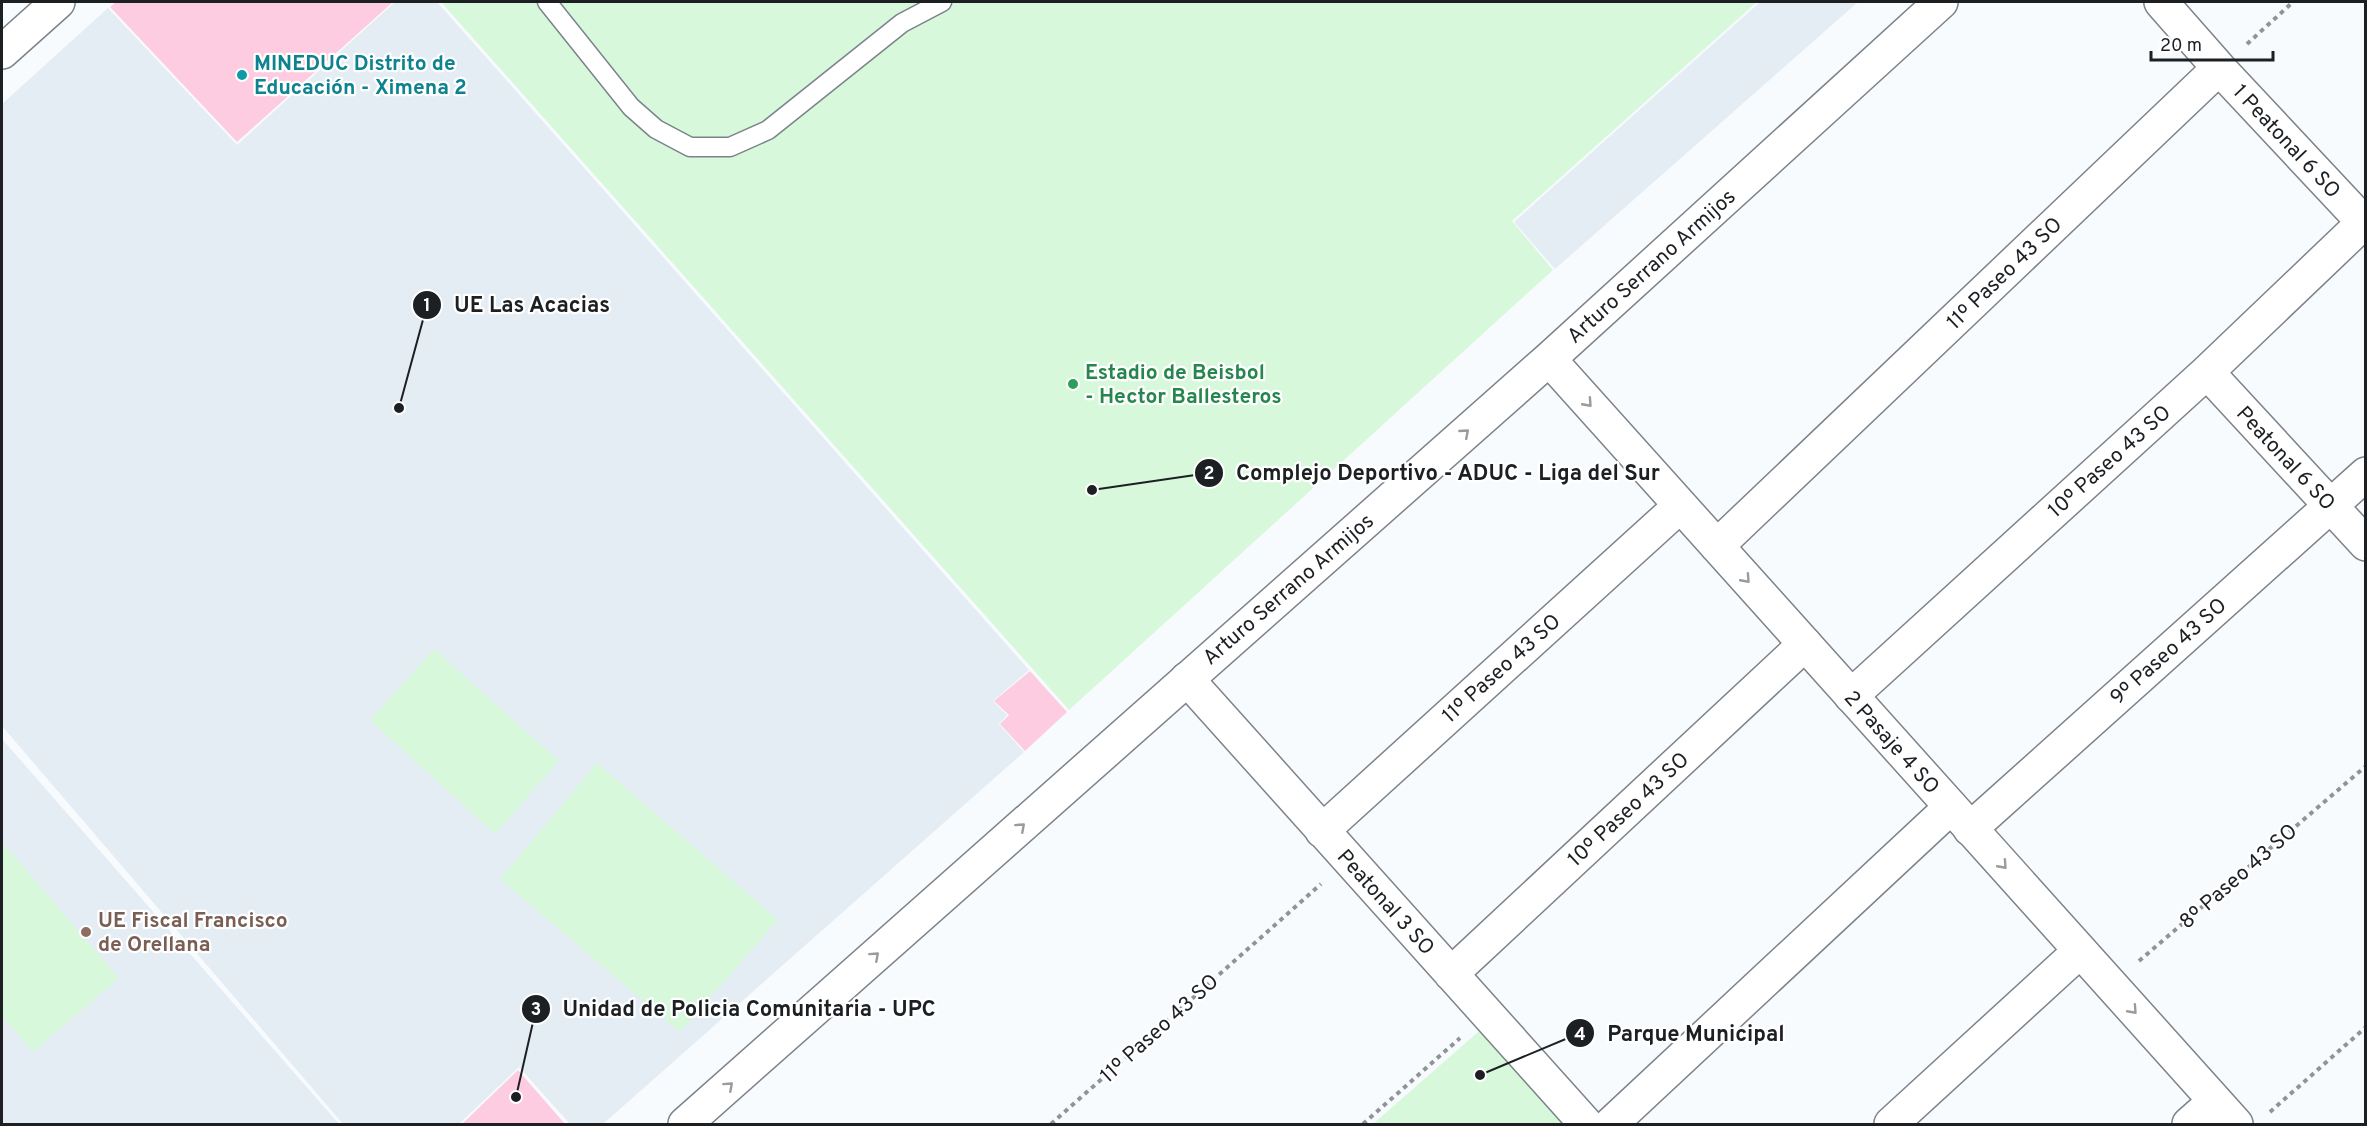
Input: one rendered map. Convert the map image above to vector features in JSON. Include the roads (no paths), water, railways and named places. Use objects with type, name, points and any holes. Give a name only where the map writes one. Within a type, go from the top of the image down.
[{"type":"street","points":[[2,52],[58,2]]},
{"type":"street","name":"Arturo Serrano Armijos","points":[[685,1125],[1549,359],[1941,2]]},
{"type":"street","name":"1 Peatonal 6 SO","points":[[2161,2],[2364,224]]},
{"type":"street","name":"11º Paseo 43 SO","points":[[1717,546],[2219,68]]},
{"type":"street","name":"10º Paseo 43 SO","points":[[1851,696],[2207,372],[2364,224]]},
{"type":"street","name":"2 Pasaje 4 SO","points":[[1549,359],[2111,985],[2238,1114]]},
{"type":"street","name":"Peatonal 6 SO","points":[[2207,372],[2366,544]]},
{"type":"street","name":"9º Paseo 43 SO","points":[[1611,1125],[1960,818],[2366,474]]},
{"type":"street","name":"11º Paseo 43 SO","points":[[1322,831],[1680,506]]},
{"type":"street","name":"10º Paseo 43 SO","points":[[1451,974],[1805,645]]},
{"type":"street","name":"Peatonal 3 SO","points":[[1186,679],[1586,1125]]},
{"type":"street","points":[[1891,1125],[2080,951]]},
{"type":"street","points":[[2189,1125],[2238,1114]]},
{"type":"lane","points":[[547,2],[631,107],[656,129],[690,147],[730,147],[768,130],[902,23],[942,2]]},
{"type":"place","name":"MINEDUC Distrito de Educación - Ximena 2","points":[[242,75]]},
{"type":"place","name":"Estadio de Beisbol - Hector Ballesteros","points":[[1073,384]]},
{"type":"place","name":"UE Las Acacias","points":[[399,408]]},
{"type":"place","name":"Complejo Deportivo - ADUC - Liga del Sur","points":[[1092,490]]},
{"type":"place","name":"UE Fiscal Francisco de Orellana","points":[[86,932]]},
{"type":"place","name":"Parque Municipal","points":[[1480,1075]]},
{"type":"place","name":"Unidad de Policia Comunitaria - UPC","points":[[516,1097]]}]
